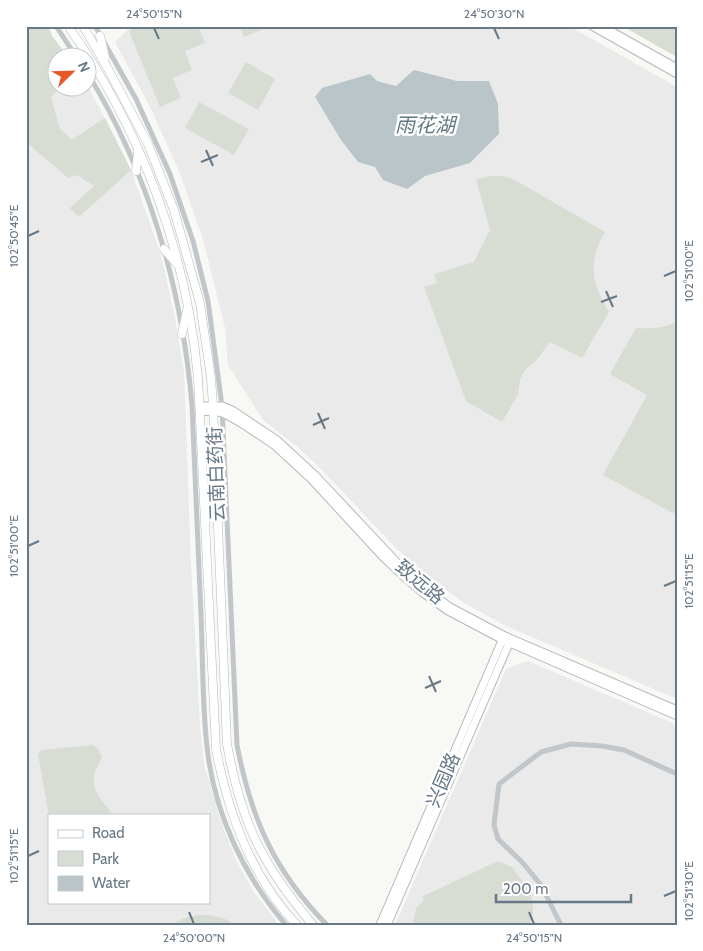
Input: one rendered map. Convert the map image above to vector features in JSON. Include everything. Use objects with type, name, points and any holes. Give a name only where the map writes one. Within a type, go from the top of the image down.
[{"type":"main road","name":"云南白药街","points":[[68,26],[98,72],[138,149],[164,214],[179,267],[188,304],[198,378],[216,749],[222,781],[242,841],[274,896],[297,925]]},
{"type":"main road","name":"云南白药街","points":[[83,26],[148,144],[174,210],[200,304],[211,378],[216,446],[227,744],[245,819],[256,843],[282,887],[313,925]]},
{"type":"main road","points":[[592,26],[677,74]]},
{"type":"main road","points":[[602,26],[677,68]]},
{"type":"main road","points":[[100,36],[107,67]]},
{"type":"main road","points":[[136,171],[138,149]]},
{"type":"main road","points":[[164,249],[179,267]]},
{"type":"main road","points":[[182,334],[188,304]]},
{"type":"main road","points":[[198,378],[204,382],[211,378]]},
{"type":"main road","name":"致远路","points":[[200,409],[223,409],[256,425],[296,456],[385,552],[426,589],[450,607],[507,640],[677,716]]},
{"type":"main road","points":[[202,447],[209,442],[216,446]]},
{"type":"main road","name":"致远路","points":[[507,640],[677,710]]},
{"type":"main road","name":"兴园路","points":[[380,925],[507,640]]},
{"type":"main road","name":"兴园路","points":[[387,925],[507,640]]},
{"type":"street","points":[[56,26],[70,48]]},
{"type":"street","points":[[94,26],[136,99],[156,140],[183,208],[208,301],[223,409],[235,718],[242,772],[256,816],[273,854],[302,897],[327,925]]},
{"type":"street","points":[[98,92],[136,171],[155,219],[164,249],[189,373],[192,405],[205,721],[218,804],[242,862],[258,888],[286,925]]},
{"type":"street","points":[[561,925],[540,885],[522,862],[498,839],[494,825],[499,784],[541,752],[571,744],[624,750],[677,774]]},
{"type":"shaded area","points":[[26,26],[48,26],[52,36],[61,48],[48,48],[48,98],[94,98],[131,170],[161,255],[174,313],[184,372],[191,566],[204,765],[221,822],[235,858],[253,891],[279,925],[26,925]]},
{"type":"shaded area","points":[[132,26],[569,26],[677,87],[677,699],[506,626],[466,604],[433,581],[396,548],[319,467],[299,448],[263,420],[228,365],[225,328],[203,239],[179,171],[149,105],[115,42]]},
{"type":"shaded area","points":[[528,661],[677,725],[677,925],[395,925],[506,669]]},
{"type":"green space","points":[[26,26],[48,26],[52,36],[61,48],[48,48],[48,98],[51,98],[60,129],[73,139],[105,118],[131,170],[80,216],[70,208],[94,186],[77,175],[68,178],[26,142]]},
{"type":"green space","points":[[140,26],[198,26],[205,43],[185,51],[192,70],[173,78],[181,98],[160,107],[129,31]]},
{"type":"green space","points":[[237,26],[271,26],[244,37],[240,27]]},
{"type":"green space","points":[[622,26],[677,26],[677,57]]},
{"type":"green space","points":[[246,62],[275,79],[258,110],[228,93]]},
{"type":"green space","points":[[199,102],[249,129],[234,155],[185,128]]},
{"type":"green space","points":[[503,176],[515,180],[605,232],[596,253],[594,272],[598,292],[609,312],[582,358],[550,342],[535,362],[525,370],[520,380],[518,394],[502,422],[466,401],[424,287],[437,283],[434,274],[474,262],[490,230],[476,179]]},
{"type":"green space","points":[[677,322],[677,511],[673,513],[603,475],[647,395],[610,374],[636,328],[657,328]]},
{"type":"green space","points":[[93,745],[99,750],[102,757],[95,774],[95,787],[113,814],[49,814],[38,754],[42,750]]},
{"type":"green space","points":[[498,861],[512,867],[530,892],[533,914],[529,925],[413,925],[416,908],[423,901],[423,896]]},
{"type":"green space","points":[[199,915],[218,917],[235,925],[170,925],[184,918]]},
{"type":"water","name":"雨花湖","points":[[414,70],[457,81],[489,81],[498,104],[499,134],[470,163],[425,176],[407,189],[383,180],[375,167],[358,162],[341,140],[315,97],[322,88],[370,74],[377,81],[396,86]]}]
